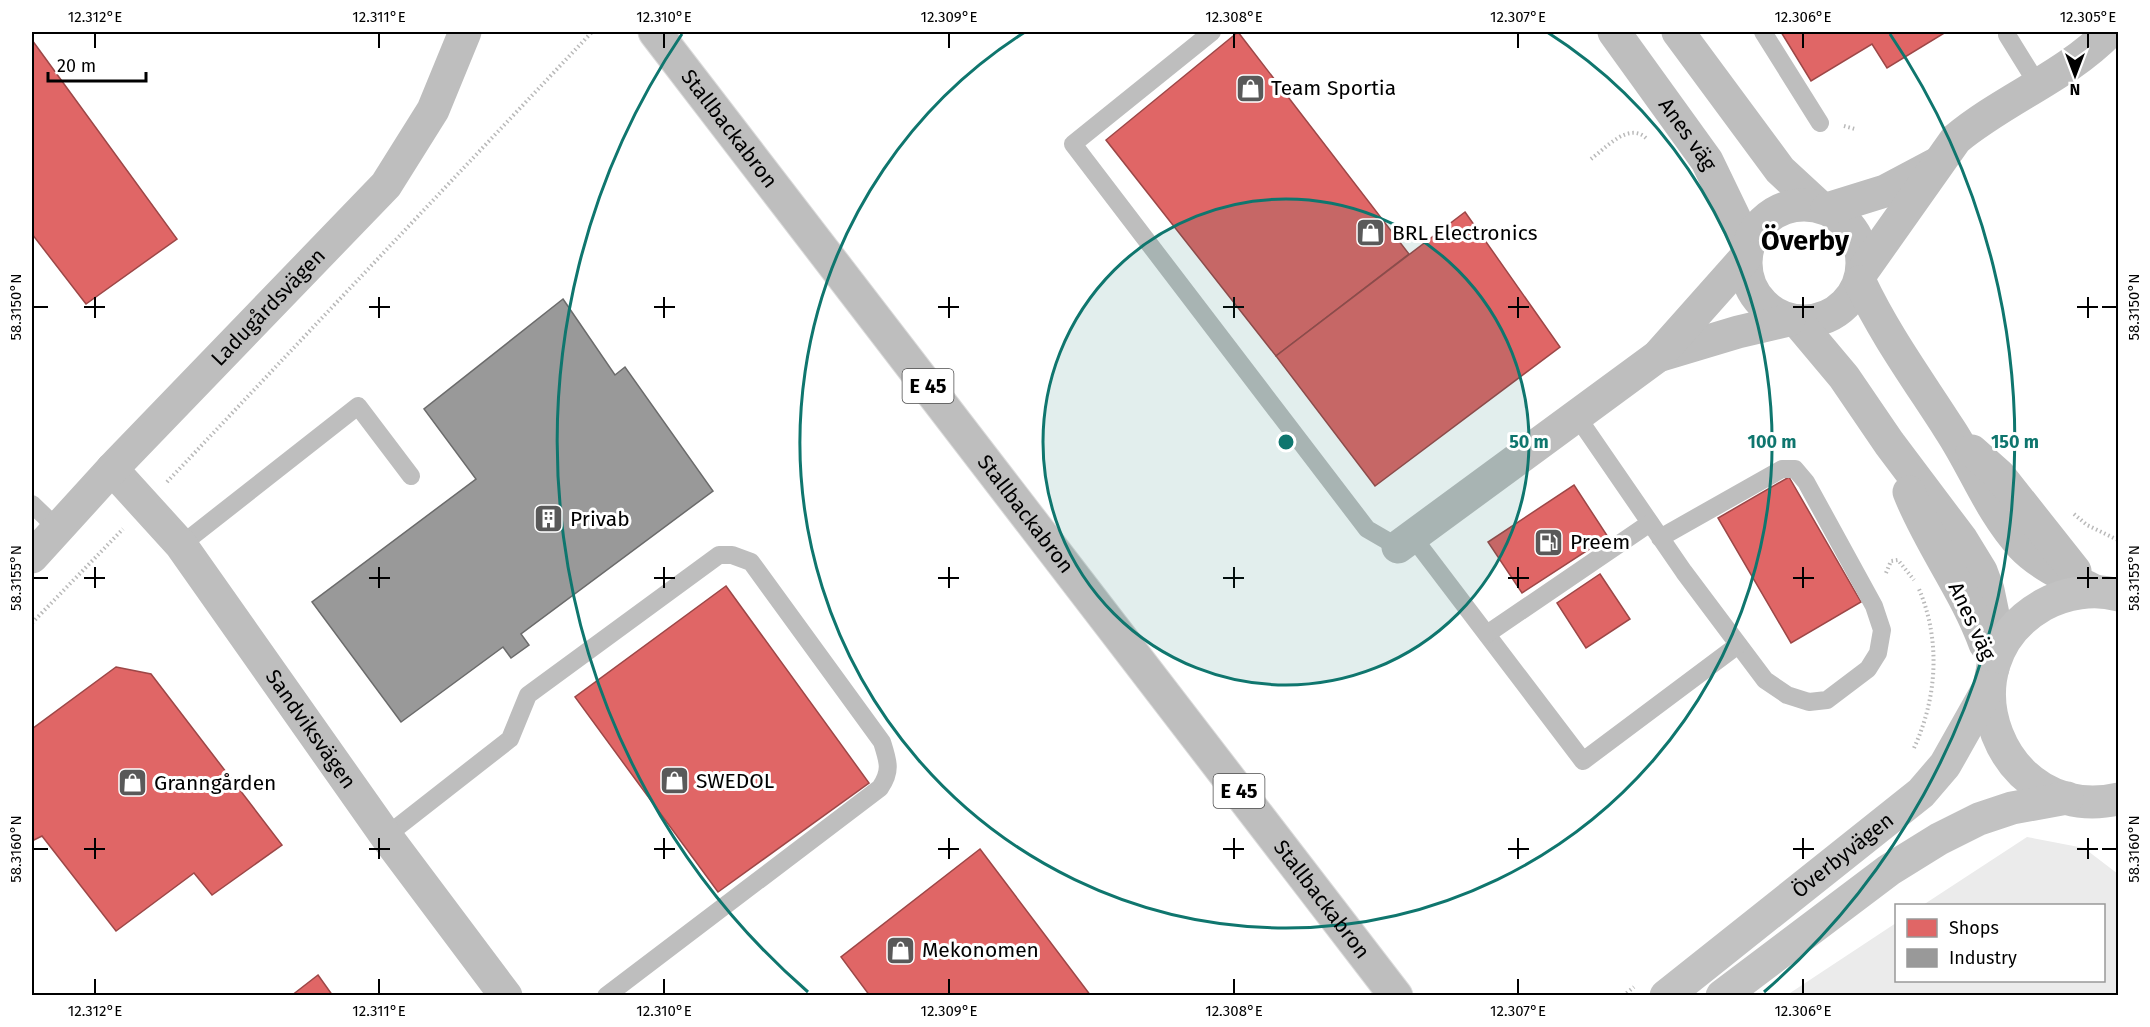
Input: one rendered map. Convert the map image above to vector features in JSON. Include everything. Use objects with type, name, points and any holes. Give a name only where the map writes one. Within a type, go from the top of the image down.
[{"type":"main road","name":"Ladugårdsvägen","points":[[32,557],[112,469],[386,185],[433,110],[465,32]]},
{"type":"main road","name":"Stallbackabron","points":[[655,32],[1396,996]]},
{"type":"main road","name":"Anes väg","points":[[1614,32],[1707,161],[1747,252]]},
{"type":"main road","points":[[1678,32],[1780,171],[1823,208],[1841,217],[1859,241],[1861,277],[1880,325],[1951,432],[1999,475],[2061,556],[2111,593]]},
{"type":"main road","points":[[2079,60],[2109,32]]},
{"type":"main road","points":[[1658,356],[1738,332],[1793,321],[1817,320],[1835,313],[1850,300],[1861,277],[1936,164],[1956,139],[1974,123],[2079,60],[2118,46]]},
{"type":"main road","points":[[1405,541],[1658,356],[1747,252],[1755,230],[1767,217],[1792,206],[1823,208],[1885,190],[1936,164]]},
{"type":"main road","points":[[1747,252],[1749,285],[1756,297],[1765,307],[1793,321]]},
{"type":"main road","name":"Anes väg","points":[[1793,321],[1844,377],[1889,443],[1914,506],[1970,606],[1991,678]]},
{"type":"main road","name":"Sandviksvägen","points":[[112,469],[181,545],[386,836],[506,996]]},
{"type":"main road","name":"Överbyvägen","points":[[1654,988],[1921,793],[1945,765],[1991,678],[2005,641],[2025,617],[2051,601],[2111,593]]},
{"type":"main road","name":"Överbyvägen","points":[[1991,678],[1992,720],[2008,757],[2024,776],[2037,785],[2092,800],[2118,823]]},
{"type":"main road","name":"Överbyvägen","points":[[1722,996],[1889,870],[1939,839],[1979,819],[2012,808],[2092,800]]},
{"type":"lane","points":[[1212,32],[1073,144],[1367,529],[1405,541],[1487,634],[1583,761],[1738,645]]},
{"type":"lane","points":[[1763,32],[1820,123]]},
{"type":"lane","points":[[2007,35],[2038,85]]},
{"type":"lane","points":[[181,545],[358,406],[411,476]]},
{"type":"lane","points":[[1487,634],[1655,531],[1782,469],[1795,469],[1806,482],[1868,594],[1882,630],[1878,653],[1861,675],[1827,700],[1809,702],[1787,695],[1765,680],[1655,531],[1576,415]]},
{"type":"lane","points":[[32,504],[58,529]]},
{"type":"lane","points":[[386,836],[510,739],[528,695],[719,555],[732,555],[751,562],[882,742],[888,761],[889,776],[880,788],[606,996]]},
{"type":"path","points":[[32,623],[592,32]]},
{"type":"path","points":[[1868,594],[1881,586],[1891,561],[1898,560],[1916,582],[1931,624],[1933,684],[1925,723],[1912,751]]},
{"type":"path","points":[[1623,996],[1654,988]]},
{"type":"shaded area","points":[[2027,837],[2084,848],[2118,874],[2118,995],[1787,995],[1895,924],[1895,982],[2105,982],[2105,904],[1925,904]]},
{"type":"building: Shops","points":[[1238,32],[1409,254],[1276,356],[1106,140]]},
{"type":"building: Shops","points":[[1781,32],[1946,32],[1887,68],[1872,44],[1811,81]]},
{"type":"building: Shops","points":[[32,40],[177,239],[86,304],[32,234]]},
{"type":"building: Shops","points":[[1465,212],[1560,347],[1375,486],[1276,356]]},
{"type":"building: Shops","points":[[1789,477],[1861,602],[1791,643],[1718,518]]},
{"type":"building: Shops","points":[[1574,485],[1608,537],[1522,593],[1488,542]]},
{"type":"building: Shops","points":[[1600,574],[1630,619],[1586,648],[1557,603]]},
{"type":"building: Shops","points":[[726,586],[869,783],[718,892],[575,697]]},
{"type":"building: Shops","name":"Granngården","points":[[116,667],[151,674],[282,845],[212,895],[194,873],[116,931],[42,836],[32,841],[32,729]]},
{"type":"building: Shops","points":[[980,849],[1091,996],[870,996],[841,957]]},
{"type":"building: Shops","points":[[318,975],[333,996],[291,996]]},
{"type":"building: Industry","name":"Privab","points":[[563,299],[615,375],[625,367],[713,491],[521,634],[529,645],[511,658],[503,647],[401,722],[312,602],[476,479],[424,409]]},
{"type":"place","name":"Team Sportia","points":[[1250,88]]},
{"type":"place","name":"BRL Electronics","points":[[1371,233]]},
{"type":"place","name":"Privab","points":[[549,519]]},
{"type":"place","name":"Preem","points":[[1549,542]]},
{"type":"place","name":"SWEDOL","points":[[675,781]]},
{"type":"place","name":"Granngården","points":[[133,783]]},
{"type":"place","name":"Mekonomen","points":[[901,950]]},
{"type":"district","name":"Överby","points":[[1805,241]]}]
